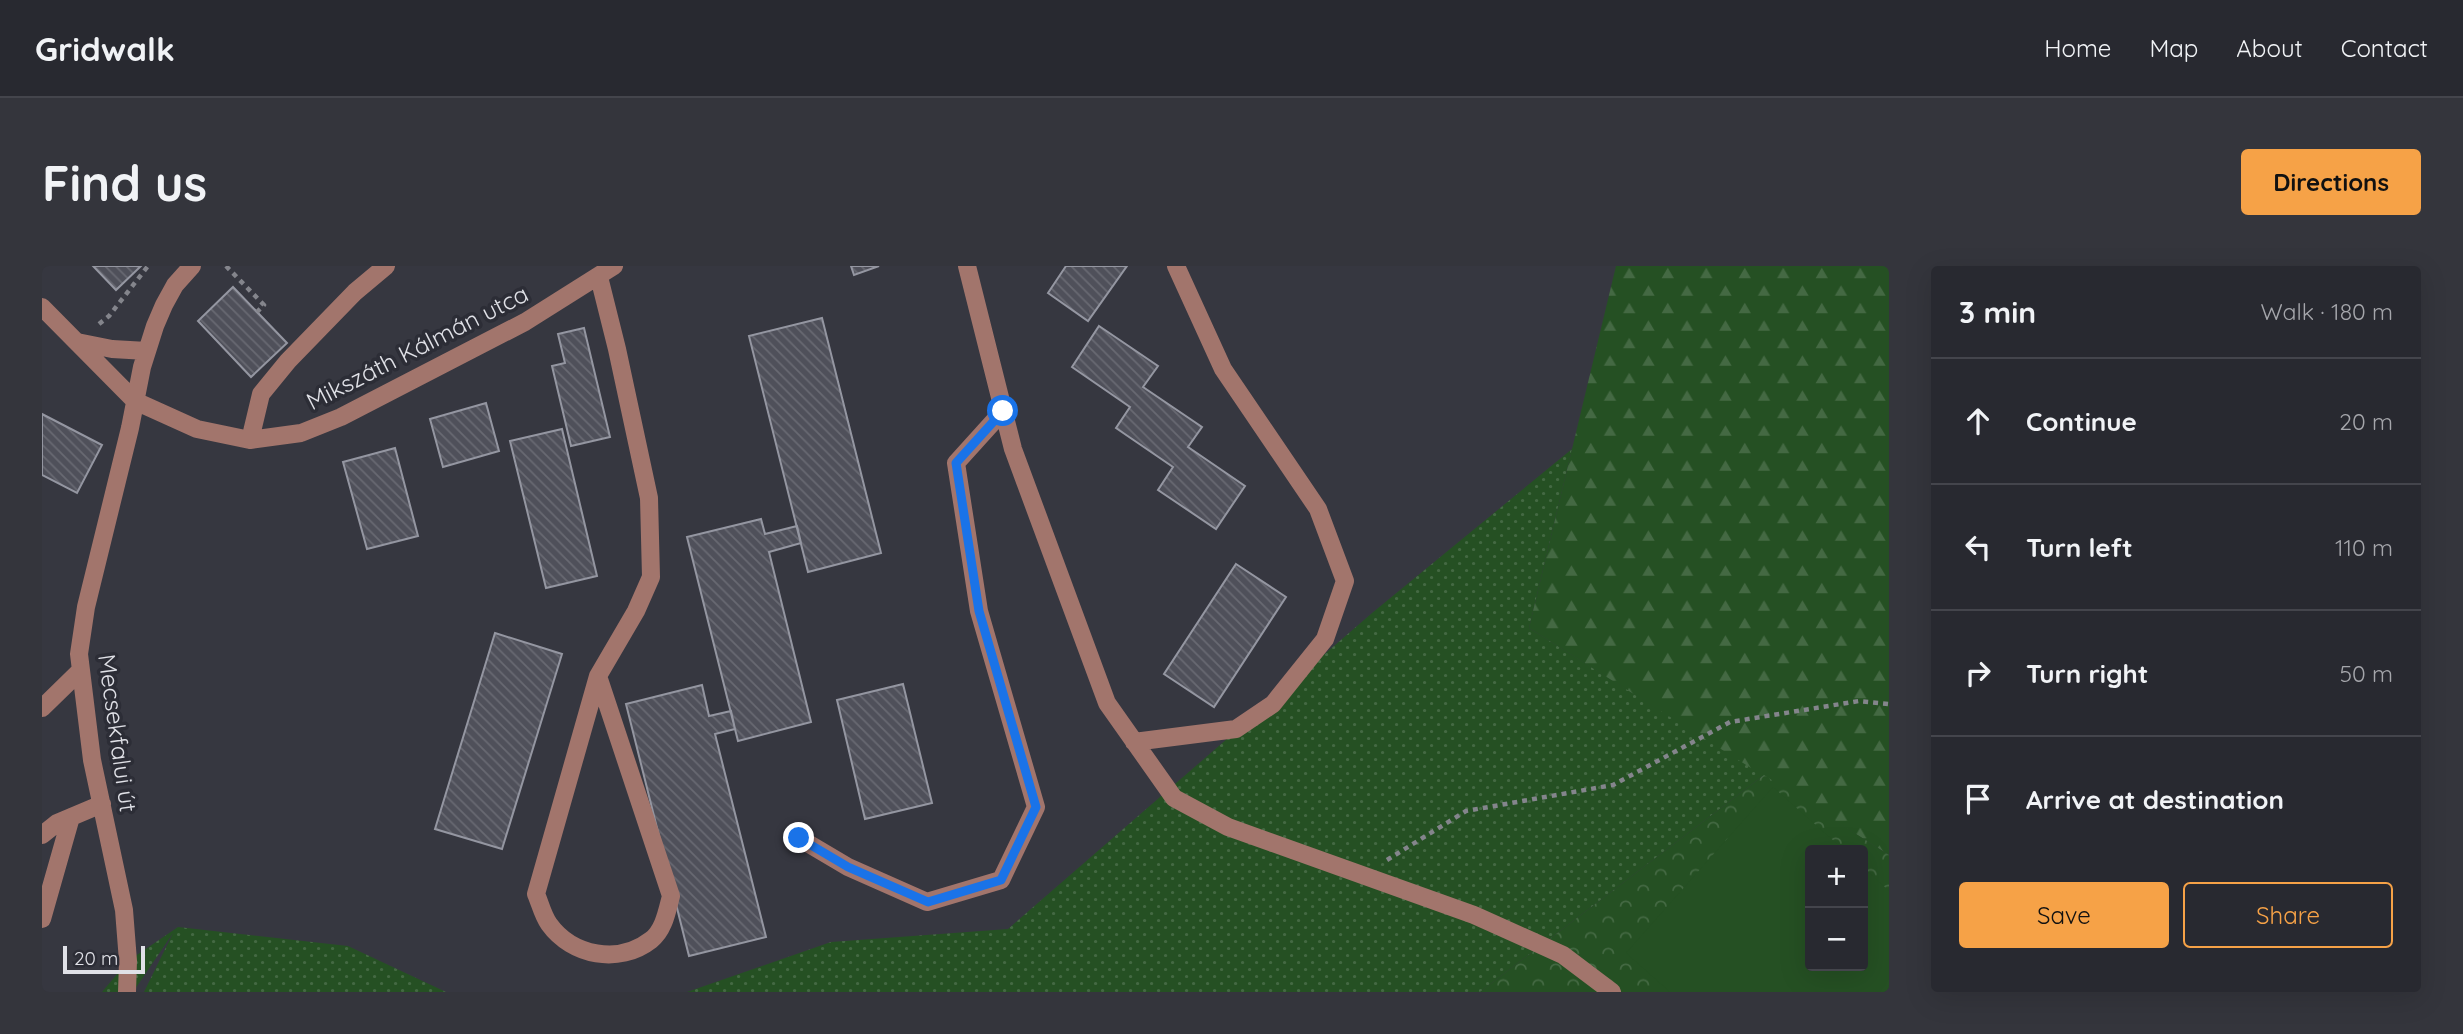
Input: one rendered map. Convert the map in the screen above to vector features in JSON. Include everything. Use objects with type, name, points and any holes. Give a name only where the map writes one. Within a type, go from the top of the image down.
[{"type":"street","points":[[135,401],[147,351],[164,305],[175,285],[192,266]]},
{"type":"street","points":[[250,440],[261,394],[355,292],[386,266]]},
{"type":"street","name":"Mikszáth Kálmán utca","points":[[135,401],[197,429],[250,440],[301,433],[341,417],[525,322],[599,278],[614,266]]},
{"type":"street","points":[[967,266],[1013,449],[1107,703],[1174,798],[1228,827],[1474,915],[1563,955],[1612,992]]},
{"type":"street","points":[[1135,742],[1237,729],[1273,704],[1325,639],[1345,580],[1318,509],[1223,369],[1176,266]]},
{"type":"street","points":[[598,676],[671,896],[666,919],[652,939],[631,950],[609,955],[587,952],[566,942],[548,923],[536,894],[598,676],[636,611],[651,577],[649,498],[599,278]]},
{"type":"street","points":[[42,307],[135,401]]},
{"type":"street","points":[[77,342],[112,349],[147,351]]},
{"type":"street","name":"Mecsekfalui út","points":[[127,992],[128,961],[124,910],[92,760],[79,654],[86,607],[135,401]]},
{"type":"street","points":[[799,838],[848,867],[928,902],[1001,880],[1025,831],[1036,807],[979,611],[956,463],[1003,411]]},
{"type":"street","points":[[42,708],[81,670]]},
{"type":"street","points":[[42,835],[57,823],[102,804]]},
{"type":"street","points":[[42,919],[71,817]]},
{"type":"path","points":[[90,324],[98,326],[109,316],[148,266]]},
{"type":"path","points":[[226,266],[264,305],[257,312]]},
{"type":"path","points":[[1362,875],[1466,811],[1613,785],[1730,722],[1859,701],[1889,704]]},
{"type":"green space","points":[[1616,266],[1889,266],[1889,855],[1529,628]]},
{"type":"green space","points":[[1572,449],[1529,628],[1764,775],[1480,992],[687,992],[831,942],[1008,929],[1372,613]]},
{"type":"green space","points":[[1764,775],[1889,855],[1889,992],[1480,992]]},
{"type":"green space","points":[[1773,787],[1838,845],[1805,845],[1805,971],[1868,971],[1868,872],[1889,891],[1889,992],[1670,992],[1626,953]]},
{"type":"green space","points":[[178,927],[348,946],[446,992],[144,992],[173,933],[133,992],[102,992],[128,961]]},
{"type":"building","points":[[93,266],[141,266],[116,290]]},
{"type":"building","points":[[851,266],[879,266],[854,275]]},
{"type":"building","points":[[1066,266],[1127,266],[1088,321],[1048,293]]},
{"type":"building","points":[[233,287],[287,343],[251,377],[198,321]]},
{"type":"building","points":[[822,318],[881,553],[808,572],[749,336]]},
{"type":"building","points":[[1099,326],[1158,366],[1143,387],[1202,427],[1188,447],[1245,486],[1216,529],[1158,490],[1173,467],[1116,428],[1130,407],[1072,367]]},
{"type":"building","points":[[584,328],[610,437],[571,446],[552,366],[565,363],[558,334]]},
{"type":"building","points":[[486,403],[499,451],[443,467],[430,419]]},
{"type":"building","points":[[42,414],[102,445],[77,493],[42,475]]},
{"type":"building","points":[[562,429],[597,576],[546,588],[510,441]]},
{"type":"building","points":[[395,448],[418,536],[367,549],[343,462]]},
{"type":"building","points":[[761,519],[765,534],[797,526],[801,543],[769,552],[811,722],[738,741],[687,537]]},
{"type":"building","points":[[1236,564],[1286,597],[1214,707],[1164,674]]},
{"type":"building","points":[[495,633],[562,654],[502,849],[435,829]]},
{"type":"building","points":[[903,684],[932,803],[865,819],[837,700]]},
{"type":"building","points":[[702,685],[709,716],[731,711],[735,729],[715,734],[766,937],[689,956],[626,704]]},
{"type":"route","points":[[799,838],[848,867],[928,902],[1001,880],[1036,807],[979,611],[956,463],[1003,411]]}]
